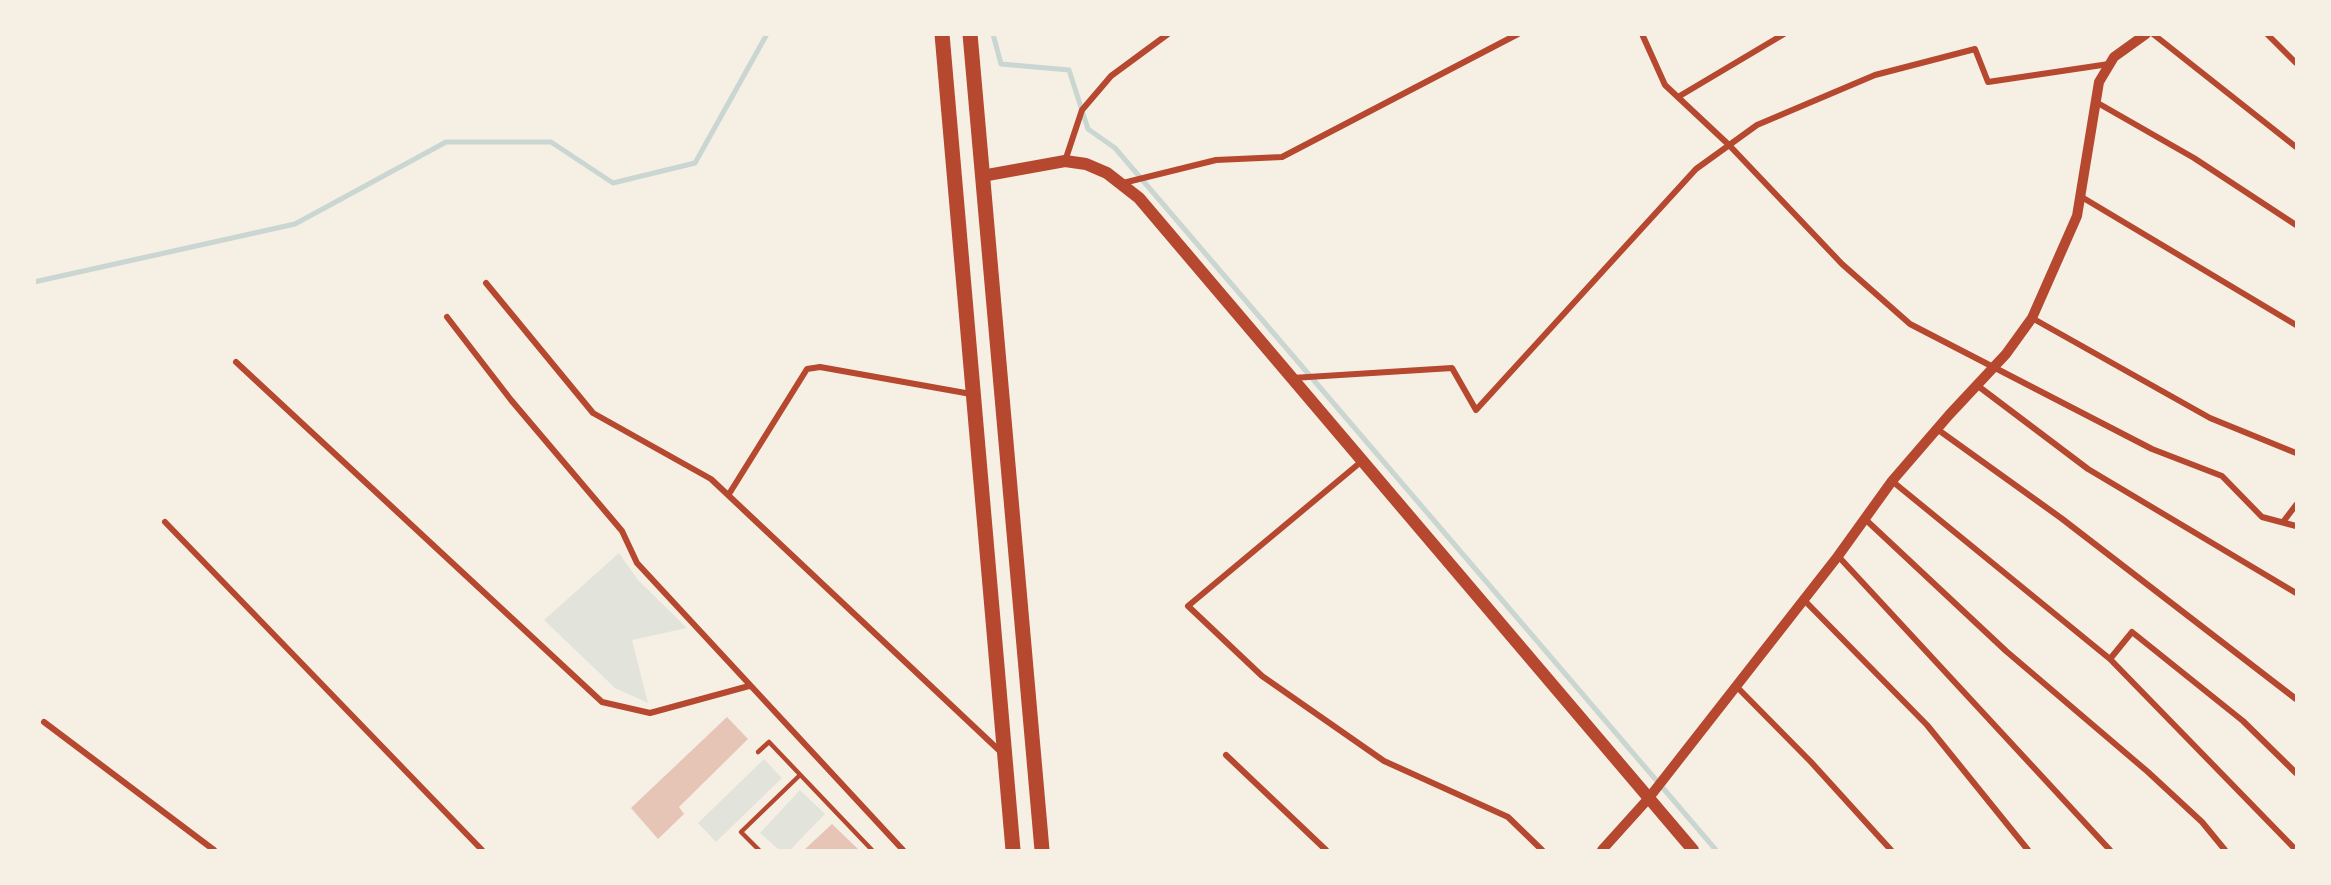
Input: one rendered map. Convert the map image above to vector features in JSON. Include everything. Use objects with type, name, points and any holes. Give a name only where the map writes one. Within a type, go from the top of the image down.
[{"type":"main road","points":[[942,34],[1013,850]]},
{"type":"main road","points":[[970,34],[1042,850]]},
{"type":"main road","points":[[982,176],[1065,162],[1086,164],[1122,184],[1139,198],[1693,850]]},
{"type":"main road","points":[[983,491],[1010,488]]},
{"type":"street","points":[[1065,162],[1082,110],[1111,76],[1168,34]]},
{"type":"street","points":[[1122,184],[1216,160],[1282,157],[1518,34]]},
{"type":"street","points":[[1642,34],[1665,85],[1729,145],[1842,264],[1910,324],[2152,449],[2222,476],[2262,517],[2296,526]]},
{"type":"street","points":[[1678,97],[1784,34]]},
{"type":"street","points":[[1602,850],[1648,799],[1838,556],[1892,481],[1994,368],[2032,318],[2061,257],[2077,216],[2099,82],[2114,57],[2146,34]]},
{"type":"street","points":[[2153,34],[2296,147]]},
{"type":"street","points":[[2267,34],[2296,63]]},
{"type":"street","points":[[1292,378],[1452,368],[1476,410],[1696,169],[1757,125],[1875,75],[1976,49],[1988,82],[2109,64]]},
{"type":"street","points":[[2096,102],[2194,159],[2296,225]]},
{"type":"street","points":[[2080,196],[2296,325]]},
{"type":"street","points":[[486,283],[593,413],[711,479],[729,494],[1005,757]]},
{"type":"street","points":[[447,317],[511,400],[622,531],[637,563],[903,850]]},
{"type":"street","points":[[2032,318],[2210,418],[2296,453]]},
{"type":"street","points":[[236,363],[602,702],[650,713],[749,686]]},
{"type":"street","points":[[729,494],[807,369],[820,367],[975,394]]},
{"type":"street","points":[[1978,386],[2088,469],[2296,592]]},
{"type":"street","points":[[1937,429],[2061,518],[2296,699]]},
{"type":"street","points":[[1362,461],[1188,606],[1262,676],[1384,761],[1508,817],[1542,850]]},
{"type":"street","points":[[1892,481],[2110,659],[2296,850]]},
{"type":"street","points":[[2283,522],[2296,505]]},
{"type":"street","points":[[1865,519],[2006,651],[2148,772],[2202,822],[2225,850]]},
{"type":"street","points":[[165,522],[482,850]]},
{"type":"street","points":[[1838,556],[2110,850]]},
{"type":"street","points":[[1804,600],[1927,725],[2028,850]]},
{"type":"street","points":[[2110,659],[2132,633],[2243,721],[2296,773]]},
{"type":"street","points":[[1736,686],[1811,762],[1891,850]]},
{"type":"street","points":[[44,722],[214,850]]},
{"type":"street","points":[[1226,755],[1326,850]]},
{"type":"lane","points":[[758,752],[769,742],[872,850]]},
{"type":"lane","points":[[759,850],[741,832],[800,775]]},
{"type":"shaded area","points":[[619,553],[638,580],[687,628],[632,640],[648,703],[615,688],[544,620]]},
{"type":"shaded area","points":[[764,759],[782,778],[716,842],[698,823]]},
{"type":"shaded area","points":[[800,790],[825,814],[790,850],[779,850],[760,833]]},
{"type":"building","points":[[727,717],[748,739],[679,807],[684,814],[658,839],[631,808]]},
{"type":"building","points":[[832,824],[859,850],[804,850]]},
{"type":"waterway","points":[[34,282],[295,224],[446,142],[551,142],[613,183],[695,163],[767,34]]},
{"type":"waterway","points":[[993,34],[1001,64],[1069,70],[1088,129],[1115,148],[1716,850]]}]
